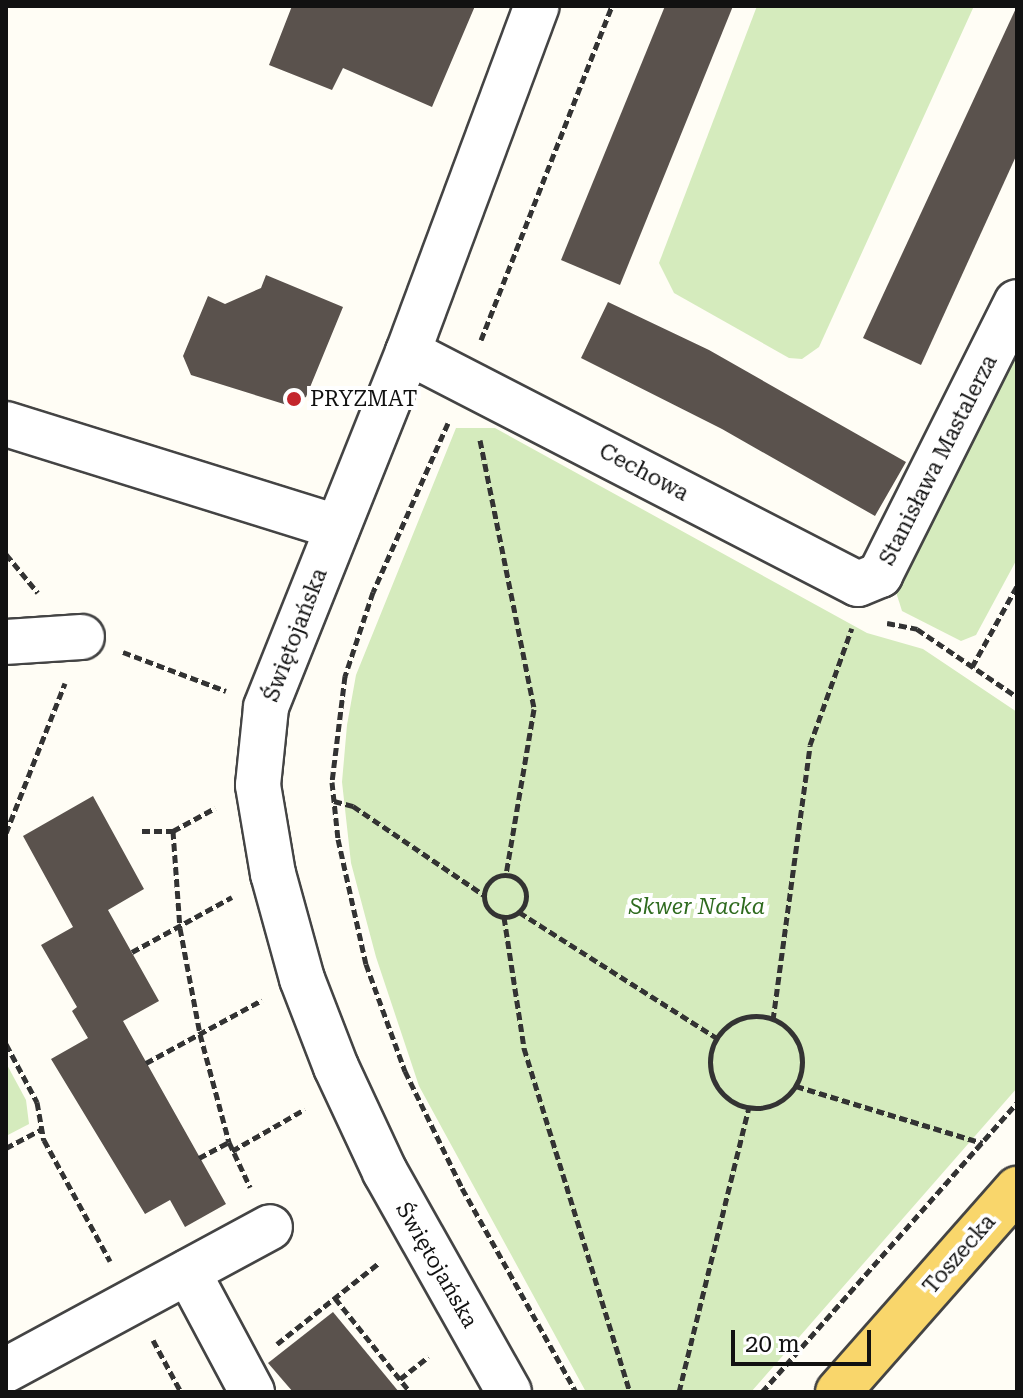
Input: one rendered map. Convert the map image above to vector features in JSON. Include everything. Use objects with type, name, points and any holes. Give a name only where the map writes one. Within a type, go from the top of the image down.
[{"type":"main road","name":"Toszecka","points":[[838,1392],[1011,1209]]},
{"type":"street","name":"Świętojańska","points":[[509,1392],[385,1172],[336,1067],[302,979],[273,874],[258,785],[266,707],[408,352],[537,6]]},
{"type":"street","name":"Stanisława Mastalerza","points":[[880,575],[1017,302]]},
{"type":"street","name":"Cechowa","points":[[408,352],[468,379],[858,584],[880,575]]},
{"type":"street","points":[[6,424],[337,527]]},
{"type":"street","points":[[6,642],[82,637]]},
{"type":"street","points":[[6,1370],[270,1227]]},
{"type":"street","points":[[188,1272],[247,1382]]},
{"type":"path","points":[[576,1392],[462,1188],[405,1071],[366,964],[332,782],[345,676],[373,592],[468,379],[612,6]]},
{"type":"path","points":[[477,428],[534,709],[506,875]]},
{"type":"path","points":[[972,667],[1017,586]]},
{"type":"path","points":[[773,1020],[810,745],[857,616]]},
{"type":"path","points":[[917,629],[1017,697]]},
{"type":"path","points":[[6,833],[82,637]]},
{"type":"path","points":[[334,801],[353,806],[484,895],[489,910],[504,917],[519,912]]},
{"type":"path","points":[[142,831],[173,831],[223,804]]},
{"type":"path","points":[[173,831],[180,928],[200,1034],[232,1151],[270,1227]]},
{"type":"path","points":[[484,895],[491,880],[506,875]]},
{"type":"path","points":[[506,875],[525,889],[519,912]]},
{"type":"path","points":[[132,952],[240,893]]},
{"type":"path","points":[[519,912],[717,1038]]},
{"type":"path","points":[[504,917],[524,1048],[630,1392]]},
{"type":"path","points":[[146,1063],[265,999]]},
{"type":"path","points":[[745,1017],[773,1020],[794,1035],[801,1051],[796,1086],[767,1107],[749,1108],[732,1102],[711,1073],[717,1038],[745,1017]]},
{"type":"path","points":[[6,1044],[37,1102],[42,1129],[181,1392]]},
{"type":"path","points":[[796,1086],[982,1143]]},
{"type":"path","points":[[762,1392],[1017,1103]]},
{"type":"path","points":[[679,1392],[749,1108]]},
{"type":"path","points":[[232,1151],[305,1109]]},
{"type":"path","points":[[6,1148],[42,1129]]},
{"type":"path","points":[[199,1158],[229,1142]]},
{"type":"path","points":[[247,1382],[335,1298],[379,1263]]},
{"type":"path","points":[[335,1298],[410,1392]]},
{"type":"path","points":[[400,1379],[428,1357]]},
{"type":"green space","points":[[757,6],[974,6],[819,347],[802,359],[789,358],[674,293],[659,263]]},
{"type":"green space","points":[[1017,350],[1017,559],[976,635],[961,641],[902,611],[896,592]]},
{"type":"green space","name":"Skwer Nacka","points":[[456,428],[495,428],[867,633],[923,649],[1017,712],[1017,1088],[751,1392],[586,1392],[419,1086],[376,957],[351,863],[342,782],[347,725],[356,675]]},
{"type":"green space","points":[[6,1063],[26,1100],[29,1124],[6,1136]]},
{"type":"building","points":[[292,6],[475,6],[432,107],[343,68],[332,90],[269,65]]},
{"type":"building","points":[[665,6],[733,6],[620,285],[561,260]]},
{"type":"building","points":[[1017,6],[1017,154],[921,365],[863,338]]},
{"type":"building","points":[[266,275],[343,307],[306,397],[287,405],[191,375],[183,356],[208,296],[225,304],[261,288]]},
{"type":"building","points":[[608,302],[709,350],[906,462],[875,516],[722,429],[581,358]]},
{"type":"building","points":[[93,796],[144,889],[108,910],[159,1001],[123,1021],[226,1204],[185,1227],[170,1200],[145,1214],[51,1059],[88,1038],[72,1011],[77,1007],[41,945],[73,927],[23,836]]},
{"type":"building","points":[[333,1312],[399,1392],[293,1392],[268,1363]]},
{"type":"place","name":"PRYZMAT","points":[[294,399]]}]
